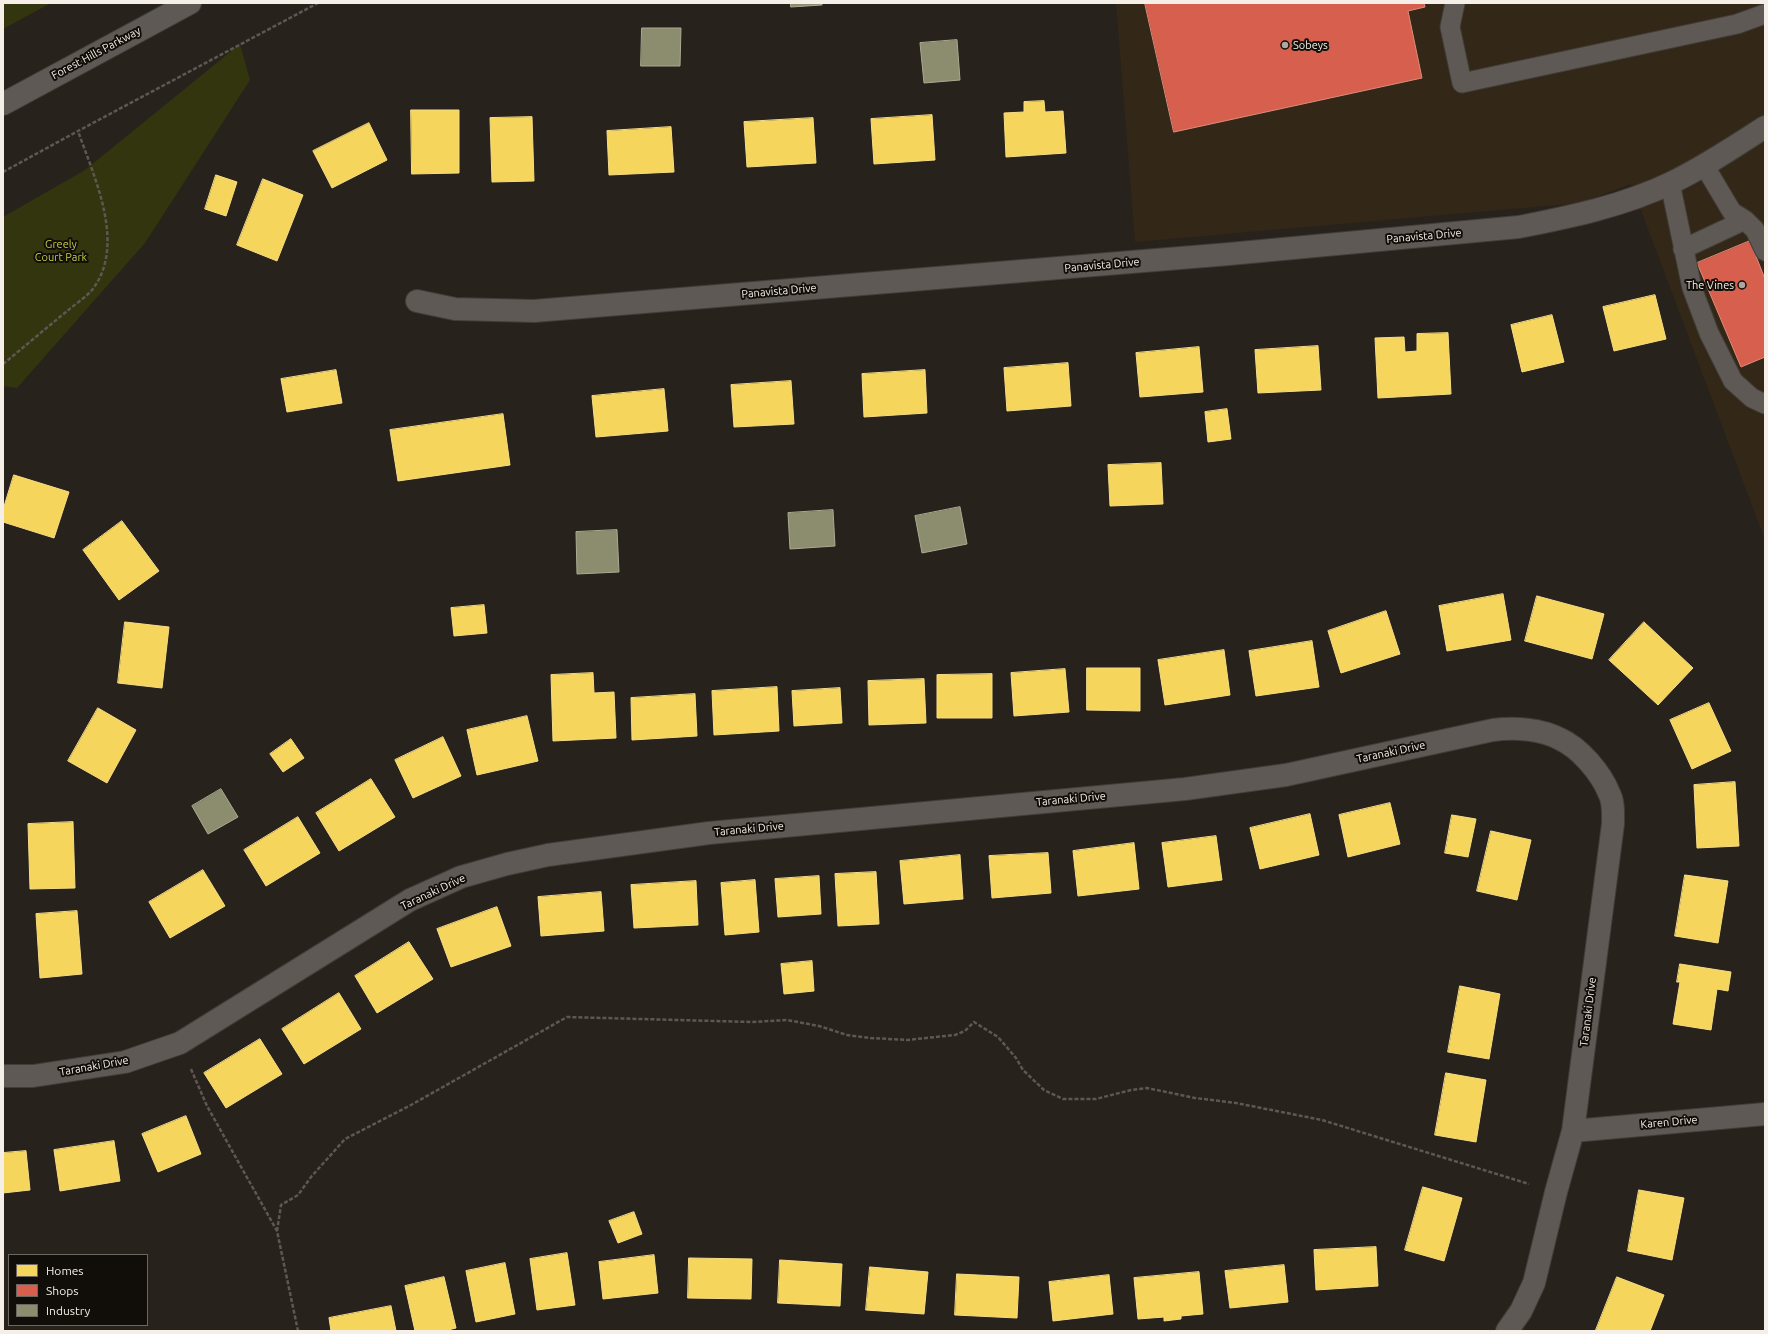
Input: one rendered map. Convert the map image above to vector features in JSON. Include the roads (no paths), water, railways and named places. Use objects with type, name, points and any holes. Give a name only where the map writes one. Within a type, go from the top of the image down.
[{"type":"street","name":"Forest Hills Parkway","points":[[3,104],[190,3]]},
{"type":"street","name":"Panavista Drive","points":[[417,301],[455,309],[534,311],[1230,254],[1519,227],[1565,218],[1612,206],[1670,184],[1704,165],[1765,127]]},
{"type":"street","name":"Taranaki Drive","points":[[3,1076],[33,1076],[125,1062],[180,1043],[410,900],[461,877],[548,854],[708,833],[1184,789],[1279,776],[1493,730],[1513,729],[1532,731],[1561,739],[1587,759],[1597,772],[1610,794],[1613,806],[1613,824],[1573,1131],[1556,1192],[1534,1283],[1521,1311],[1507,1331]]},
{"type":"street","name":"Karen Drive","points":[[1573,1131],[1765,1114]]},
{"type":"lane","points":[[1455,3],[1450,28],[1462,83],[1737,24],[1765,14]]},
{"type":"lane","points":[[1704,165],[1732,212],[1746,220],[1755,230],[1765,251]]},
{"type":"lane","points":[[1670,184],[1692,288],[1709,333],[1733,381],[1752,398],[1765,404]]},
{"type":"lane","points":[[1683,249],[1746,220]]},
{"type":"place","name":"Sobeys","points":[[1285,45]]},
{"type":"place","name":"The Vines","points":[[1742,285]]},
{"type":"park label","name":"Greely Court Park","points":[[61,250]]}]
